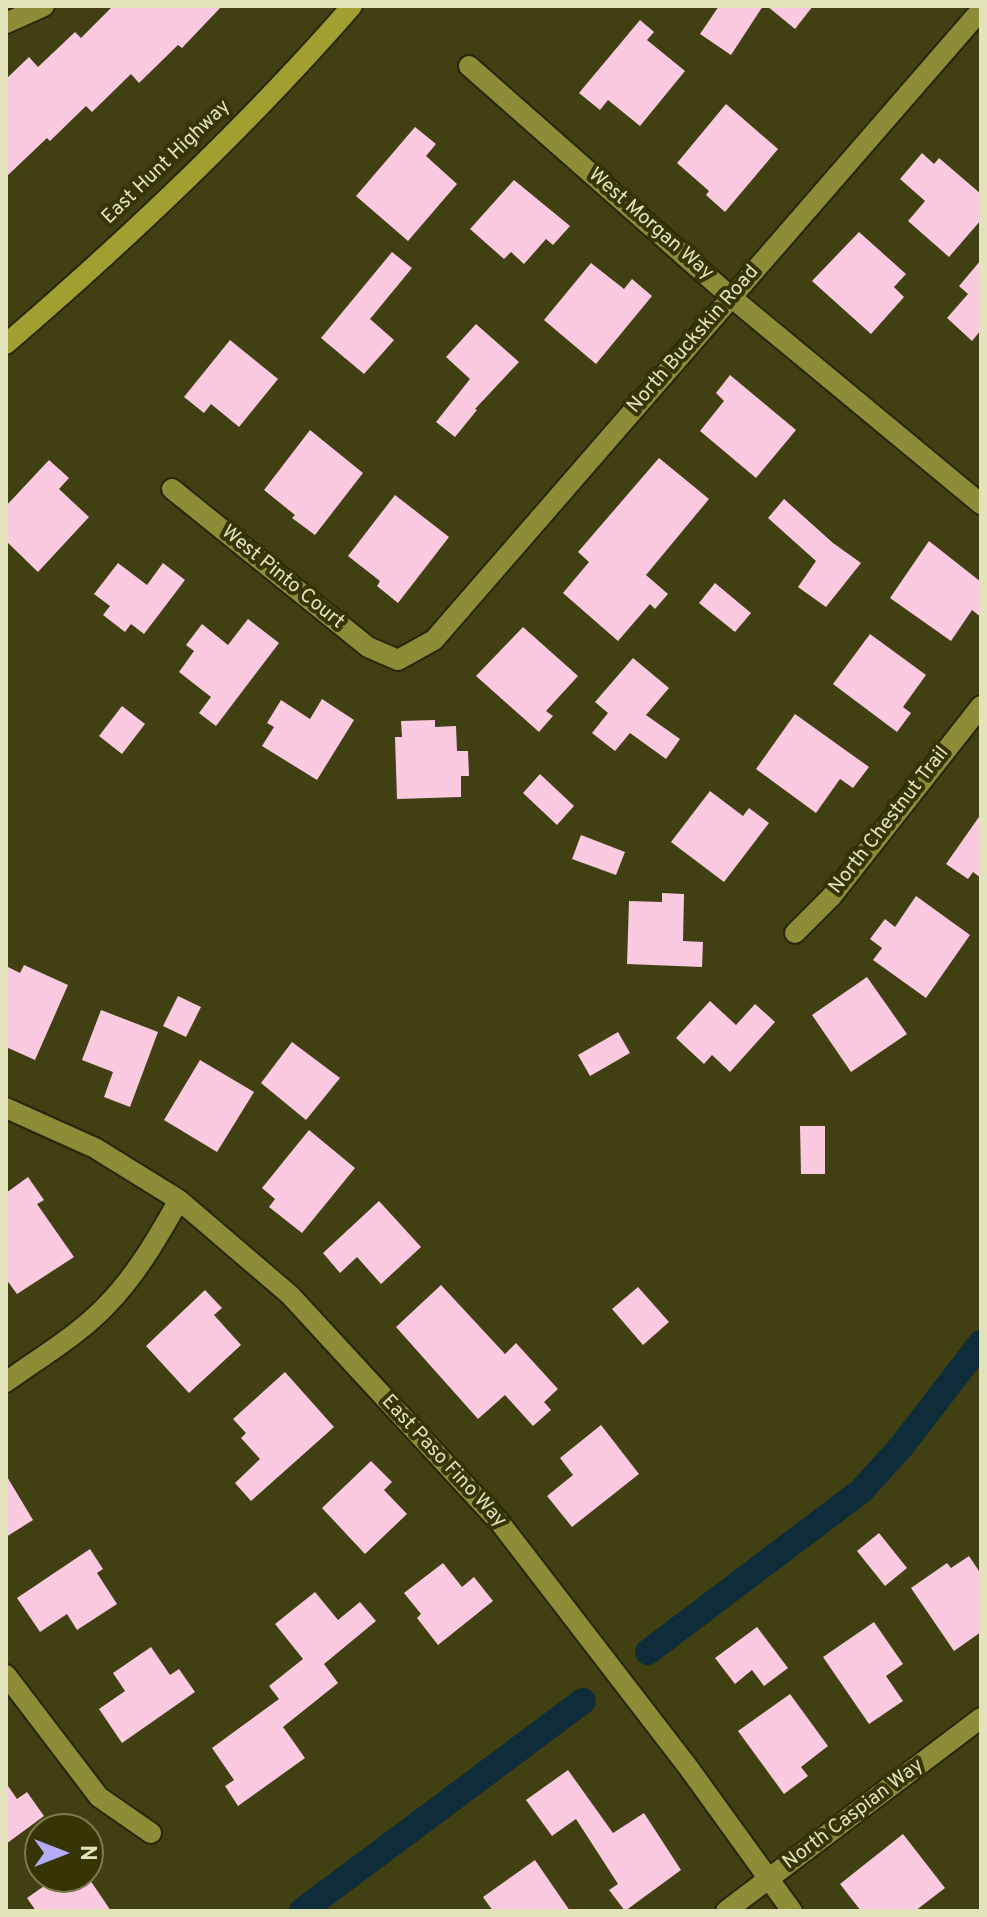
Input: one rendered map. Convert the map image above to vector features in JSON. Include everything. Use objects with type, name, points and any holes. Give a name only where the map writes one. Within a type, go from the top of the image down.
[{"type":"main road","name":"East Hunt Highway","points":[[6,344],[137,228],[315,48],[352,6]]},
{"type":"street","points":[[6,23],[44,6]]},
{"type":"street","name":"North Buckskin Road","points":[[398,660],[434,640],[981,10]]},
{"type":"street","name":"West Morgan Way","points":[[469,66],[731,297],[981,504]]},
{"type":"street","name":"West Pinto Court","points":[[172,489],[368,647],[398,660]]},
{"type":"street","name":"North Chestnut Trail","points":[[795,933],[831,897],[981,706]]},
{"type":"street","name":"East Paso Fino Way","points":[[6,1108],[95,1148],[179,1200],[290,1295],[501,1524],[688,1767],[792,1911]]},
{"type":"street","points":[[6,1382],[106,1307],[151,1249],[179,1200]]},
{"type":"street","points":[[6,1675],[99,1797],[151,1833]]},
{"type":"street","name":"North Caspian Way","points":[[726,1911],[981,1718]]},
{"type":"building","points":[[113,6],[222,6],[182,48],[178,45],[139,83],[131,74],[92,112],[86,106],[6,177],[6,79],[29,57],[38,67],[75,32],[81,38]]},
{"type":"building","points":[[719,6],[763,6],[731,55],[700,34]]},
{"type":"building","points":[[767,6],[813,6],[795,29]]},
{"type":"building","points":[[640,20],[654,32],[647,40],[685,71],[640,126],[608,100],[600,110],[579,93]]},
{"type":"building","points":[[726,104],[778,149],[725,212],[706,195],[709,191],[677,163]]},
{"type":"building","points":[[415,127],[436,144],[426,156],[457,184],[408,241],[356,196]]},
{"type":"building","points":[[922,153],[934,164],[939,158],[981,194],[981,220],[949,257],[908,221],[925,201],[900,179]]},
{"type":"building","points":[[514,180],[570,226],[553,245],[546,239],[524,264],[511,252],[504,259],[470,229]]},
{"type":"building","points":[[859,232],[906,274],[894,287],[904,297],[871,334],[812,281]]},
{"type":"building","points":[[392,252],[412,268],[370,319],[394,340],[364,374],[321,338]]},
{"type":"building","points":[[981,260],[981,330],[972,341],[947,318],[968,294],[959,286]]},
{"type":"building","points":[[591,263],[624,289],[632,279],[652,296],[596,364],[544,320]]},
{"type":"building","points":[[476,324],[519,362],[475,409],[455,437],[436,422],[470,379],[446,357]]},
{"type":"building","points":[[230,340],[278,379],[239,427],[211,404],[204,413],[184,397]]},
{"type":"building","points":[[730,375],[796,430],[756,478],[700,431],[724,401],[716,393]]},
{"type":"building","points":[[310,430],[363,473],[315,535],[292,518],[295,515],[264,490]]},
{"type":"building","points":[[659,458],[709,499],[646,575],[668,594],[655,609],[650,604],[618,641],[563,593],[589,562],[578,552]]},
{"type":"building","points":[[49,460],[69,478],[59,489],[89,517],[38,572],[6,541],[6,506]]},
{"type":"building","points":[[395,495],[449,537],[398,603],[377,586],[380,581],[348,556]]},
{"type":"building","points":[[784,499],[833,543],[861,563],[826,607],[798,587],[816,561],[768,518]]},
{"type":"building","points":[[929,541],[981,582],[981,617],[972,610],[951,641],[890,598]]},
{"type":"building","points":[[118,563],[147,585],[163,563],[185,580],[144,634],[131,624],[125,632],[103,615],[110,606],[94,594]]},
{"type":"building","points":[[715,583],[751,613],[735,632],[699,603]]},
{"type":"building","points":[[248,619],[279,643],[216,726],[199,713],[211,697],[179,672],[194,651],[186,645],[202,624],[228,645]]},
{"type":"building","points":[[523,627],[578,676],[546,711],[553,716],[539,732],[476,676]]},
{"type":"building","points":[[870,634],[926,675],[903,707],[911,713],[897,732],[833,684]]},
{"type":"building","points":[[633,658],[669,688],[646,715],[680,739],[666,759],[630,733],[615,751],[592,733],[608,713],[595,702]]},
{"type":"building","points":[[322,699],[354,720],[317,780],[262,746],[274,727],[267,723],[281,700],[310,719]]},
{"type":"building","points":[[122,706],[145,724],[122,754],[99,736]]},
{"type":"building","points":[[795,714],[869,767],[853,788],[840,779],[816,813],[756,769]]},
{"type":"building","points":[[435,720],[435,727],[456,726],[457,751],[468,751],[469,776],[461,776],[461,797],[397,799],[395,737],[402,737],[401,721]]},
{"type":"building","points":[[540,774],[574,806],[557,825],[523,793]]},
{"type":"building","points":[[710,791],[743,816],[749,808],[769,823],[724,882],[671,842]]},
{"type":"building","points":[[981,814],[981,878],[973,872],[968,879],[946,864]]},
{"type":"building","points":[[581,835],[625,852],[616,875],[572,859]]},
{"type":"building","points":[[662,893],[684,894],[683,941],[703,942],[702,967],[627,964],[629,901],[662,902]]},
{"type":"building","points":[[916,896],[970,935],[926,998],[873,960],[882,948],[870,939],[885,919],[895,927]]},
{"type":"building","points":[[24,965],[68,985],[35,1060],[6,1047],[6,966],[20,973]]},
{"type":"building","points":[[867,977],[907,1034],[851,1072],[812,1015]]},
{"type":"building","points":[[178,996],[201,1007],[186,1037],[163,1026]]},
{"type":"building","points":[[710,1001],[736,1025],[755,1004],[775,1022],[730,1072],[712,1055],[704,1064],[676,1038]]},
{"type":"building","points":[[101,1010],[158,1032],[130,1107],[104,1097],[113,1072],[82,1060]]},
{"type":"building","points":[[618,1032],[630,1053],[590,1076],[578,1055]]},
{"type":"building","points":[[292,1042],[340,1078],[306,1120],[261,1083]]},
{"type":"building","points":[[200,1060],[254,1092],[217,1152],[164,1120]]},
{"type":"building","points":[[800,1126],[825,1126],[825,1174],[801,1174]]},
{"type":"building","points":[[309,1130],[355,1168],[302,1233],[269,1207],[275,1199],[262,1188]]},
{"type":"building","points":[[28,1177],[44,1200],[37,1204],[74,1257],[17,1294],[6,1279],[6,1193]]},
{"type":"building","points":[[379,1201],[421,1247],[381,1284],[357,1257],[340,1273],[323,1253]]},
{"type":"building","points":[[441,1285],[505,1354],[516,1343],[558,1389],[544,1402],[551,1410],[533,1426],[505,1395],[478,1419],[396,1327]]},
{"type":"building","points":[[638,1287],[669,1322],[643,1345],[612,1309]]},
{"type":"building","points":[[205,1290],[222,1308],[214,1315],[241,1345],[189,1393],[146,1346]]},
{"type":"building","points":[[285,1372],[334,1427],[251,1501],[235,1483],[260,1459],[241,1438],[246,1433],[233,1419]]},
{"type":"building","points":[[601,1425],[639,1474],[572,1527],[547,1496],[573,1475],[560,1458]]},
{"type":"building","points":[[371,1461],[392,1482],[384,1490],[407,1514],[365,1554],[322,1508]]},
{"type":"building","points":[[6,1475],[33,1520],[6,1537]]},
{"type":"building","points":[[879,1533],[907,1568],[885,1586],[857,1551]]},
{"type":"building","points":[[90,1549],[103,1569],[97,1573],[117,1604],[77,1630],[67,1614],[40,1632],[17,1598]]},
{"type":"building","points":[[969,1556],[981,1574],[981,1632],[954,1651],[911,1588],[947,1563],[951,1568]]},
{"type":"building","points":[[443,1563],[462,1587],[474,1577],[493,1601],[438,1645],[417,1618],[421,1614],[404,1593]]},
{"type":"building","points":[[315,1592],[338,1620],[360,1602],[376,1621],[324,1664],[338,1683],[283,1727],[305,1758],[238,1806],[225,1786],[234,1780],[212,1748],[279,1699],[269,1686],[303,1659],[275,1624]]},
{"type":"building","points":[[874,1622],[903,1664],[886,1676],[903,1701],[869,1724],[823,1657]]},
{"type":"building","points":[[757,1627],[788,1668],[764,1686],[752,1670],[735,1684],[715,1658]]},
{"type":"building","points":[[151,1647],[170,1675],[179,1669],[195,1692],[122,1743],[99,1709],[125,1691],[113,1673]]},
{"type":"building","points":[[790,1694],[828,1746],[801,1767],[808,1776],[784,1794],[738,1731]]},
{"type":"building","points":[[568,1770],[613,1833],[644,1813],[681,1870],[625,1911],[609,1890],[618,1884],[576,1819],[552,1836],[526,1800]]},
{"type":"building","points":[[6,1783],[17,1799],[27,1792],[42,1813],[24,1813],[24,1831],[6,1844]]},
{"type":"building","points":[[903,1834],[945,1888],[915,1911],[861,1911],[840,1884]]},
{"type":"building","points":[[535,1860],[570,1911],[493,1911],[483,1897]]},
{"type":"building","points":[[34,1893],[99,1893],[111,1911],[36,1911],[27,1898]]},
{"type":"waterway","points":[[648,1652],[861,1491],[901,1447],[981,1343]]},
{"type":"waterway","points":[[302,1911],[583,1701]]}]
